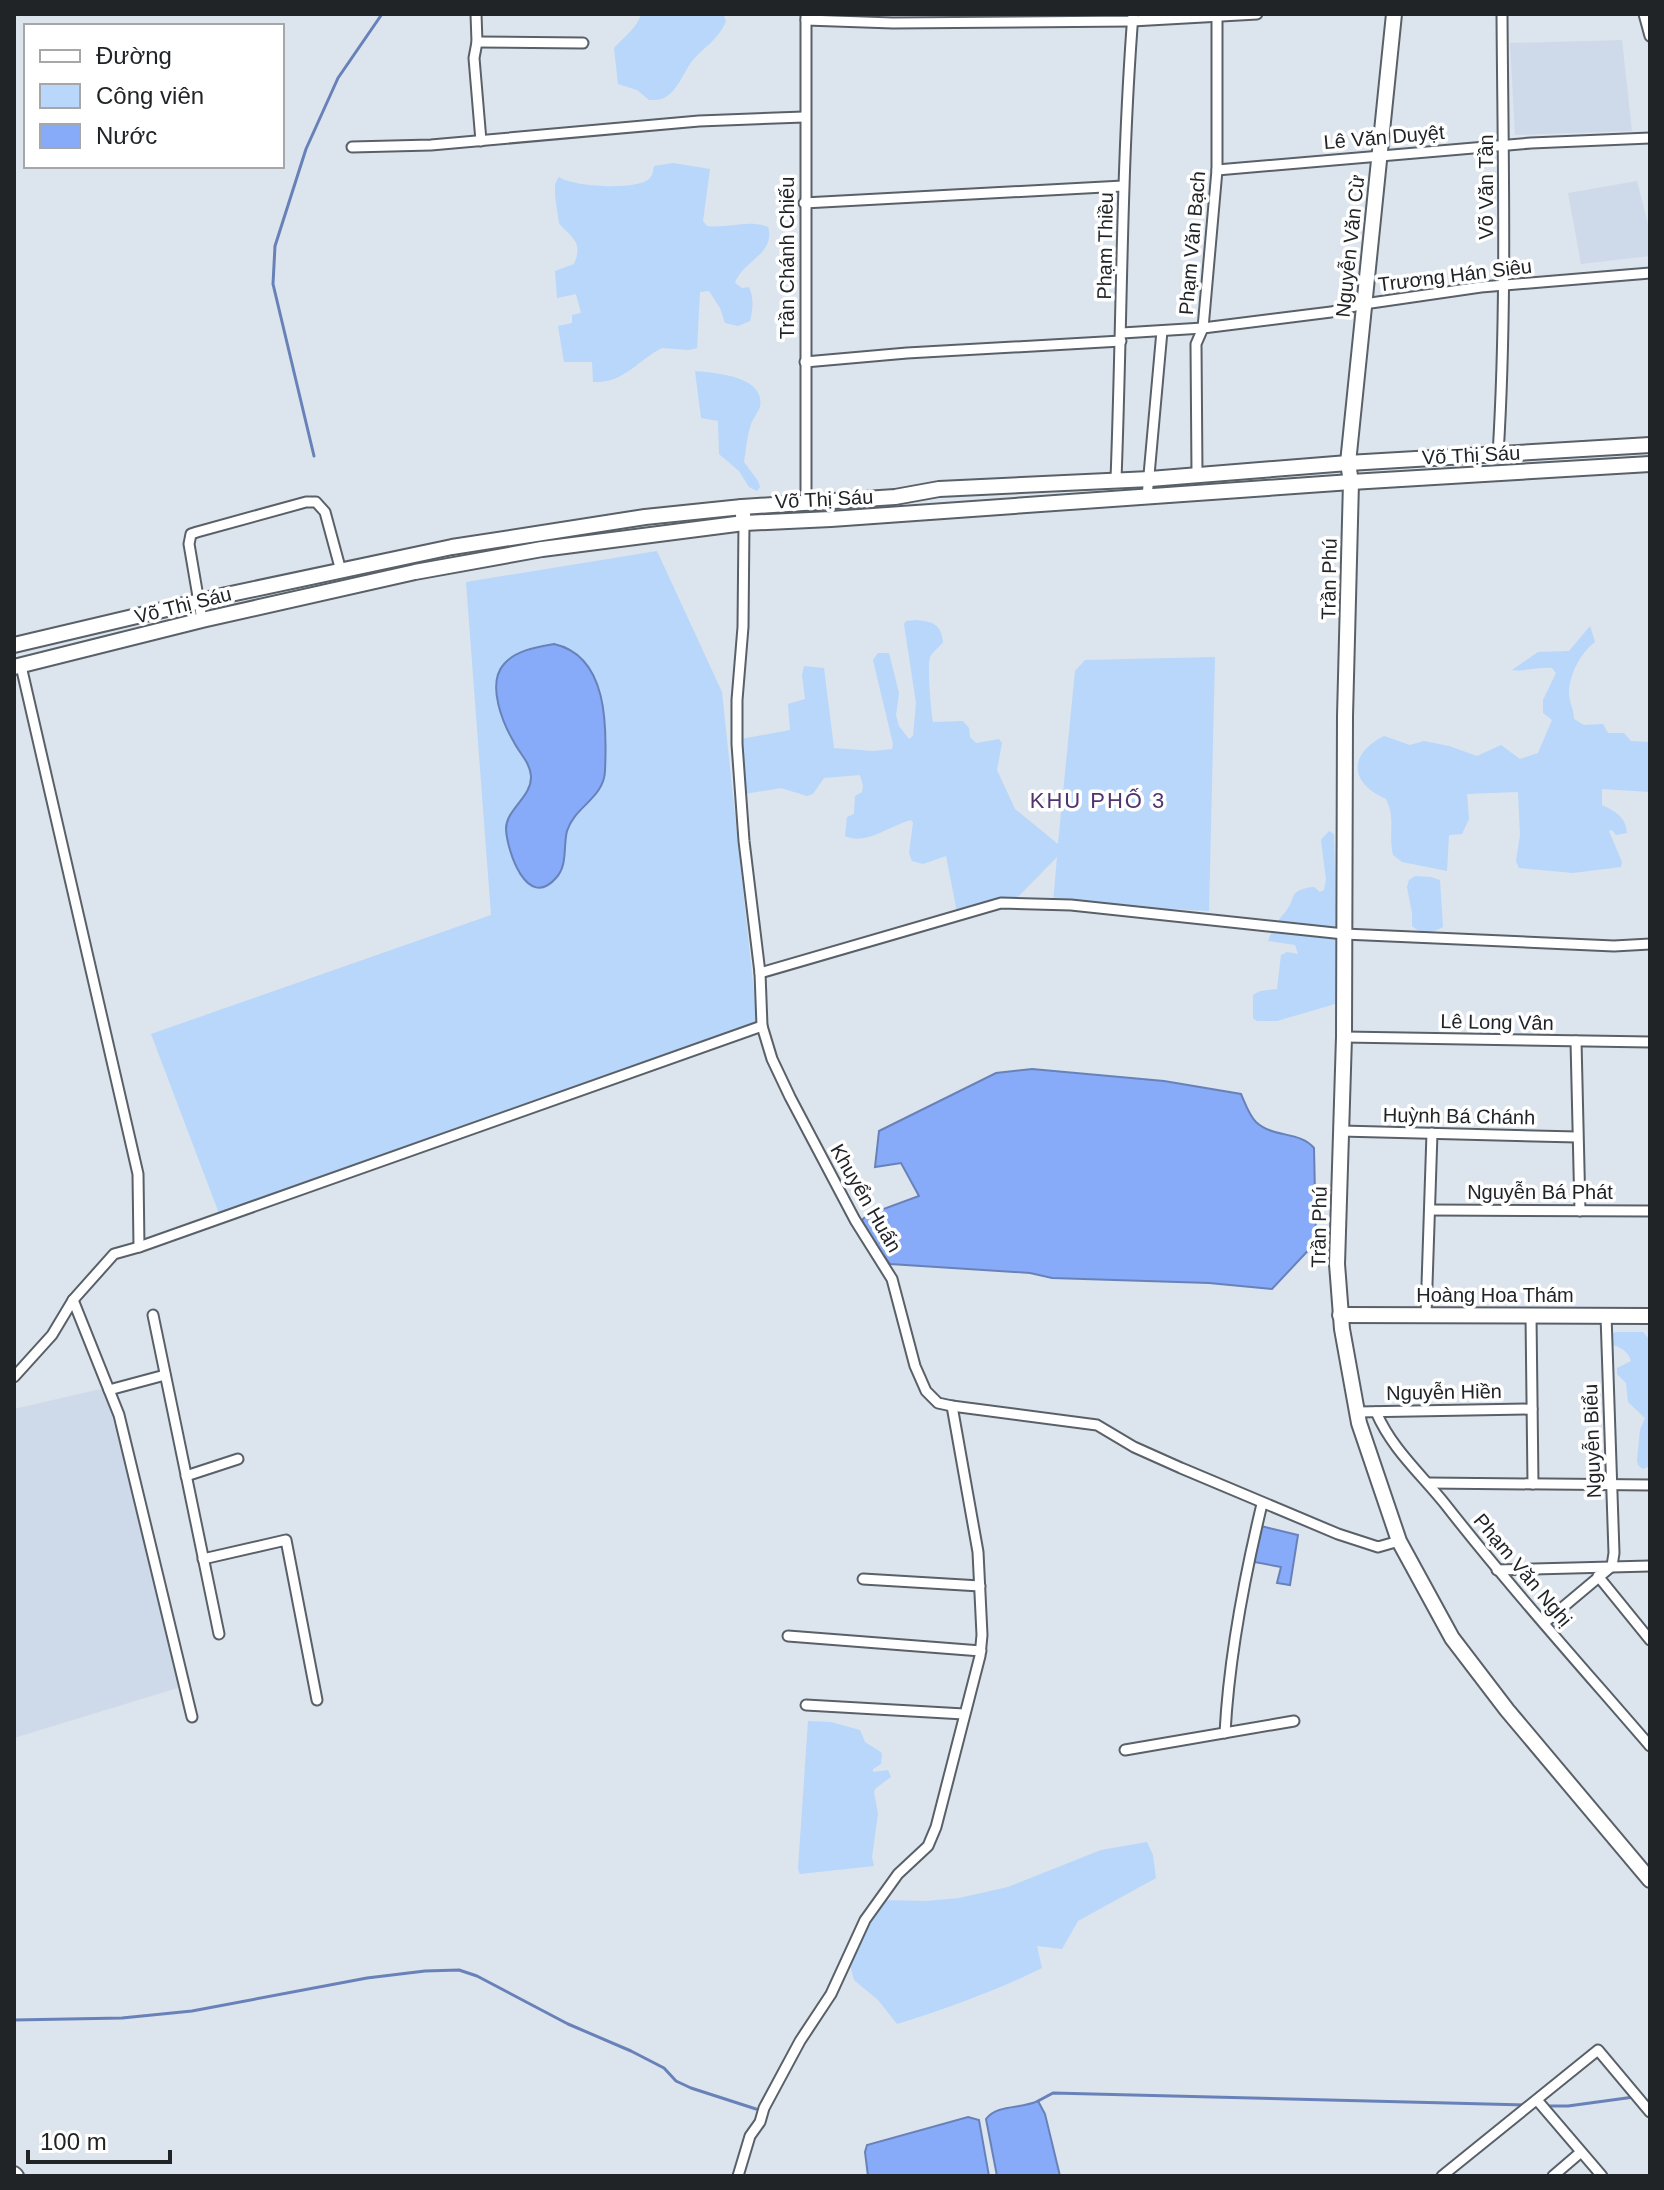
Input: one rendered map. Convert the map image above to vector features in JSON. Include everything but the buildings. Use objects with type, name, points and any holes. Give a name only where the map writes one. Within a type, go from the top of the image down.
[{"type":"main road","name":"Nguyễn Văn Cừ","points":[[1351,482],[1348,463],[1394,14]]},
{"type":"main road","name":"Võ Thị Sáu","points":[[14,645],[439,549],[547,530],[742,507],[895,497],[939,489],[1150,479],[1348,463],[1650,445]]},
{"type":"main road","name":"Võ Thị Sáu","points":[[18,667],[202,620],[415,572],[542,549],[744,523],[1650,464]]},
{"type":"main road","name":"Trần Phú","points":[[1351,482],[1345,716],[1344,1037],[1337,1264],[1340,1315],[1357,1412],[1399,1541],[1452,1638],[1507,1710],[1650,1880]]},
{"type":"main road","points":[[742,507],[744,523]]},
{"type":"main road","name":"Hoàng Hoa Thám","points":[[1340,1315],[1650,1316]]},
{"type":"street","points":[[476,14],[474,58],[481,141]]},
{"type":"street","points":[[806,17],[893,23],[1257,14]]},
{"type":"street","name":"Võ Văn Tần","points":[[1498,455],[1504,285],[1502,14]]},
{"type":"street","points":[[1644,14],[1650,36]]},
{"type":"street","name":"Phạm Văn Bạch","points":[[1197,474],[1196,344],[1203,328],[1217,170],[1217,16]]},
{"type":"street","name":"Trần Chánh Chiếu","points":[[806,17],[806,502]]},
{"type":"street","name":"Phạm Thiều","points":[[1116,479],[1122,337],[1123,186],[1132,17]]},
{"type":"street","points":[[477,42],[583,43]]},
{"type":"street","points":[[352,147],[481,141],[713,120],[804,117]]},
{"type":"street","name":"Lê Văn Duyệt","points":[[1217,170],[1379,154],[1650,138]]},
{"type":"street","points":[[804,203],[1123,186]]},
{"type":"street","name":"Trương Hán Siêu","points":[[805,362],[1122,337],[1331,312],[1364,304],[1504,285],[1650,273]]},
{"type":"street","points":[[1147,497],[1162,331]]},
{"type":"street","points":[[202,620],[189,544],[191,534],[306,502],[316,502],[322,507],[341,571]]},
{"type":"street","name":"Khuyển Huấn","points":[[744,523],[737,744],[744,841],[760,973],[762,1026],[772,1059],[790,1097],[855,1220],[892,1279],[915,1366],[926,1391],[938,1403],[952,1406]]},
{"type":"street","points":[[18,667],[138,1174],[139,1247]]},
{"type":"street","points":[[760,973],[1001,903],[1071,905],[1344,934],[1614,946],[1650,944]]},
{"type":"street","points":[[14,1377],[52,1335],[73,1300],[114,1254],[762,1026]]},
{"type":"street","name":"Lê Long Vân","points":[[1344,1037],[1650,1042]]},
{"type":"street","points":[[1576,1041],[1580,1211]]},
{"type":"street","name":"Huỳnh Bá Chánh","points":[[1341,1131],[1577,1137]]},
{"type":"street","points":[[1426,1315],[1432,1133]]},
{"type":"street","name":"Nguyễn Bá Phát","points":[[1430,1210],[1650,1211]]},
{"type":"street","points":[[73,1300],[109,1390],[128,1449],[158,1587],[192,1717]]},
{"type":"street","points":[[153,1315],[219,1634]]},
{"type":"street","points":[[1531,1315],[1533,1484]]},
{"type":"street","name":"Nguyễn Biểu","points":[[1606,1315],[1612,1566]]},
{"type":"street","points":[[109,1390],[165,1375]]},
{"type":"street","points":[[738,2176],[750,2136],[800,2041],[831,1994],[865,1920],[898,1874],[928,1846],[932,1838],[981,1651],[980,1586],[969,1493],[952,1406],[1097,1425],[1134,1447],[1262,1504],[1374,1546],[1399,1541]]},
{"type":"street","name":"Nguyễn Hiền","points":[[1357,1412],[1532,1409]]},
{"type":"street","name":"Phạm Văn Nghị","points":[[1376,1412],[1391,1441],[1497,1570],[1650,1746]]},
{"type":"street","points":[[186,1476],[238,1459]]},
{"type":"street","points":[[1428,1483],[1650,1485]]},
{"type":"street","points":[[1225,1733],[1227,1685],[1262,1504]]},
{"type":"street","points":[[203,1559],[286,1540],[317,1700]]},
{"type":"street","points":[[1544,1623],[1612,1566]]},
{"type":"street","points":[[1497,1570],[1650,1566]]},
{"type":"street","points":[[1598,1576],[1650,1640]]},
{"type":"street","points":[[863,1579],[980,1586]]},
{"type":"street","points":[[788,1636],[981,1651]]},
{"type":"street","points":[[806,1705],[964,1714]]},
{"type":"street","points":[[1125,1750],[1294,1721]]},
{"type":"street","points":[[1442,2176],[1598,2050],[1650,2112]]},
{"type":"street","points":[[1537,2100],[1602,2176]]},
{"type":"street","points":[[1553,2176],[1581,2152]]},
{"type":"shaded area","points":[[1622,40],[1632,131],[1515,135],[1510,43]]},
{"type":"shaded area","points":[[1637,181],[1650,232],[1650,256],[1581,264],[1568,193]]},
{"type":"shaded area","points":[[105,1388],[181,1687],[14,1738],[14,1409]]},
{"type":"green space","points":[[641,14],[723,14],[726,21],[716,38],[693,60],[676,87],[662,99],[649,100],[637,90],[618,84],[614,48],[634,28]]},
{"type":"green space","points":[[673,163],[710,169],[703,221],[707,226],[753,224],[768,227],[769,236],[763,251],[744,269],[735,283],[742,288],[749,287],[752,295],[750,321],[738,326],[725,323],[709,291],[700,292],[697,348],[662,348],[622,375],[604,382],[593,382],[592,362],[564,362],[558,326],[572,323],[572,315],[581,313],[576,294],[557,298],[555,271],[574,264],[578,250],[575,240],[559,223],[555,184],[559,177],[591,185],[633,185],[650,178],[654,166]]},
{"type":"green space","points":[[695,371],[737,378],[755,389],[760,397],[744,462],[758,481],[760,487],[757,491],[749,487],[739,471],[719,454],[718,421],[701,418]]},
{"type":"green space","points":[[657,551],[722,692],[758,1030],[220,1216],[151,1034],[491,915],[466,582]]},
{"type":"green space","points":[[917,620],[935,625],[943,642],[929,662],[933,722],[963,721],[976,743],[999,739],[1002,743],[997,770],[1015,809],[1058,844],[1075,671],[1085,660],[1215,657],[1209,911],[1053,903],[1057,857],[1017,898],[992,900],[957,912],[946,856],[923,864],[912,861],[909,853],[911,820],[870,837],[845,836],[847,817],[854,814],[855,796],[862,792],[860,775],[824,778],[813,794],[807,796],[781,788],[745,794],[741,739],[790,730],[788,704],[805,699],[804,666],[824,668],[834,748],[892,749],[873,660],[878,653],[889,653],[899,693],[896,715],[899,726],[909,739],[913,736],[916,703],[904,624]]},
{"type":"green space","points":[[1590,626],[1595,642],[1581,658],[1570,686],[1574,719],[1584,725],[1603,724],[1608,733],[1624,733],[1631,741],[1650,742],[1650,792],[1602,789],[1602,805],[1619,815],[1626,827],[1627,833],[1616,835],[1609,831],[1622,862],[1621,867],[1573,873],[1519,868],[1516,861],[1520,835],[1518,792],[1467,794],[1469,819],[1462,834],[1449,835],[1447,871],[1402,862],[1393,855],[1391,813],[1386,799],[1365,785],[1360,777],[1359,760],[1364,751],[1384,736],[1410,745],[1424,741],[1449,746],[1477,756],[1501,745],[1520,759],[1538,753],[1552,720],[1543,713],[1543,700],[1556,673],[1552,668],[1512,670],[1538,652],[1569,651]]},
{"type":"green space","points":[[1329,831],[1334,834],[1335,1004],[1277,1021],[1257,1021],[1253,1018],[1253,995],[1277,989],[1281,955],[1287,952],[1298,954],[1295,945],[1268,941],[1296,892],[1314,887],[1320,892],[1324,890],[1326,880],[1321,840]]},
{"type":"green space","points":[[1415,876],[1440,880],[1443,927],[1439,929],[1423,931],[1412,926],[1407,887],[1409,880]]},
{"type":"green space","points":[[1616,1332],[1643,1332],[1650,1340],[1650,1462],[1643,1469],[1637,1460],[1640,1430],[1645,1418],[1628,1402],[1626,1383],[1617,1374],[1617,1368],[1631,1361],[1624,1350],[1604,1342],[1603,1336]]},
{"type":"green space","points":[[808,1721],[831,1722],[860,1730],[865,1742],[882,1753],[881,1764],[873,1772],[888,1770],[891,1777],[874,1792],[878,1814],[872,1857],[874,1866],[800,1874]]},
{"type":"green space","points":[[1147,1842],[1153,1855],[1156,1878],[1078,1921],[1062,1949],[1037,1946],[1042,1968],[971,1999],[897,2024],[878,2000],[854,1980],[850,1965],[867,1917],[879,1900],[959,1898],[1008,1887],[1101,1850]]},
{"type":"water","points":[[554,644],[572,651],[585,663],[594,678],[604,714],[605,771],[600,788],[576,815],[567,831],[560,873],[546,886],[536,887],[520,874],[507,839],[507,822],[528,790],[531,776],[502,715],[496,682],[504,664],[514,655]]},
{"type":"water","points":[[1032,1069],[1164,1081],[1241,1094],[1256,1122],[1270,1130],[1301,1139],[1314,1148],[1316,1242],[1272,1289],[1209,1283],[1052,1278],[1030,1273],[890,1264],[868,1234],[862,1220],[867,1215],[919,1196],[901,1163],[875,1167],[879,1131],[996,1073]]},
{"type":"water","points":[[1257,1525],[1298,1535],[1290,1585],[1277,1583],[1281,1567],[1249,1561]]},
{"type":"water","points":[[1038,2101],[1045,2114],[1060,2176],[997,2176],[986,2119],[997,2111]]},
{"type":"water","points":[[968,2117],[979,2120],[989,2176],[868,2176],[867,2145]]},
{"type":"waterway","points":[[314,456],[273,284],[275,246],[306,149],[338,78],[382,14]]},
{"type":"waterway","points":[[14,2020],[122,2018],[192,2011],[367,1978],[459,1970],[477,1976],[568,2024],[631,2051],[664,2068],[676,2081],[756,2109]]},
{"type":"waterway","points":[[1038,2101],[1053,2093],[1527,2105]]},
{"type":"waterway","points":[[1547,2106],[1634,2097]]},
{"type":"district","name":"KHU PHỐ 3","points":[[1098,800]]}]
